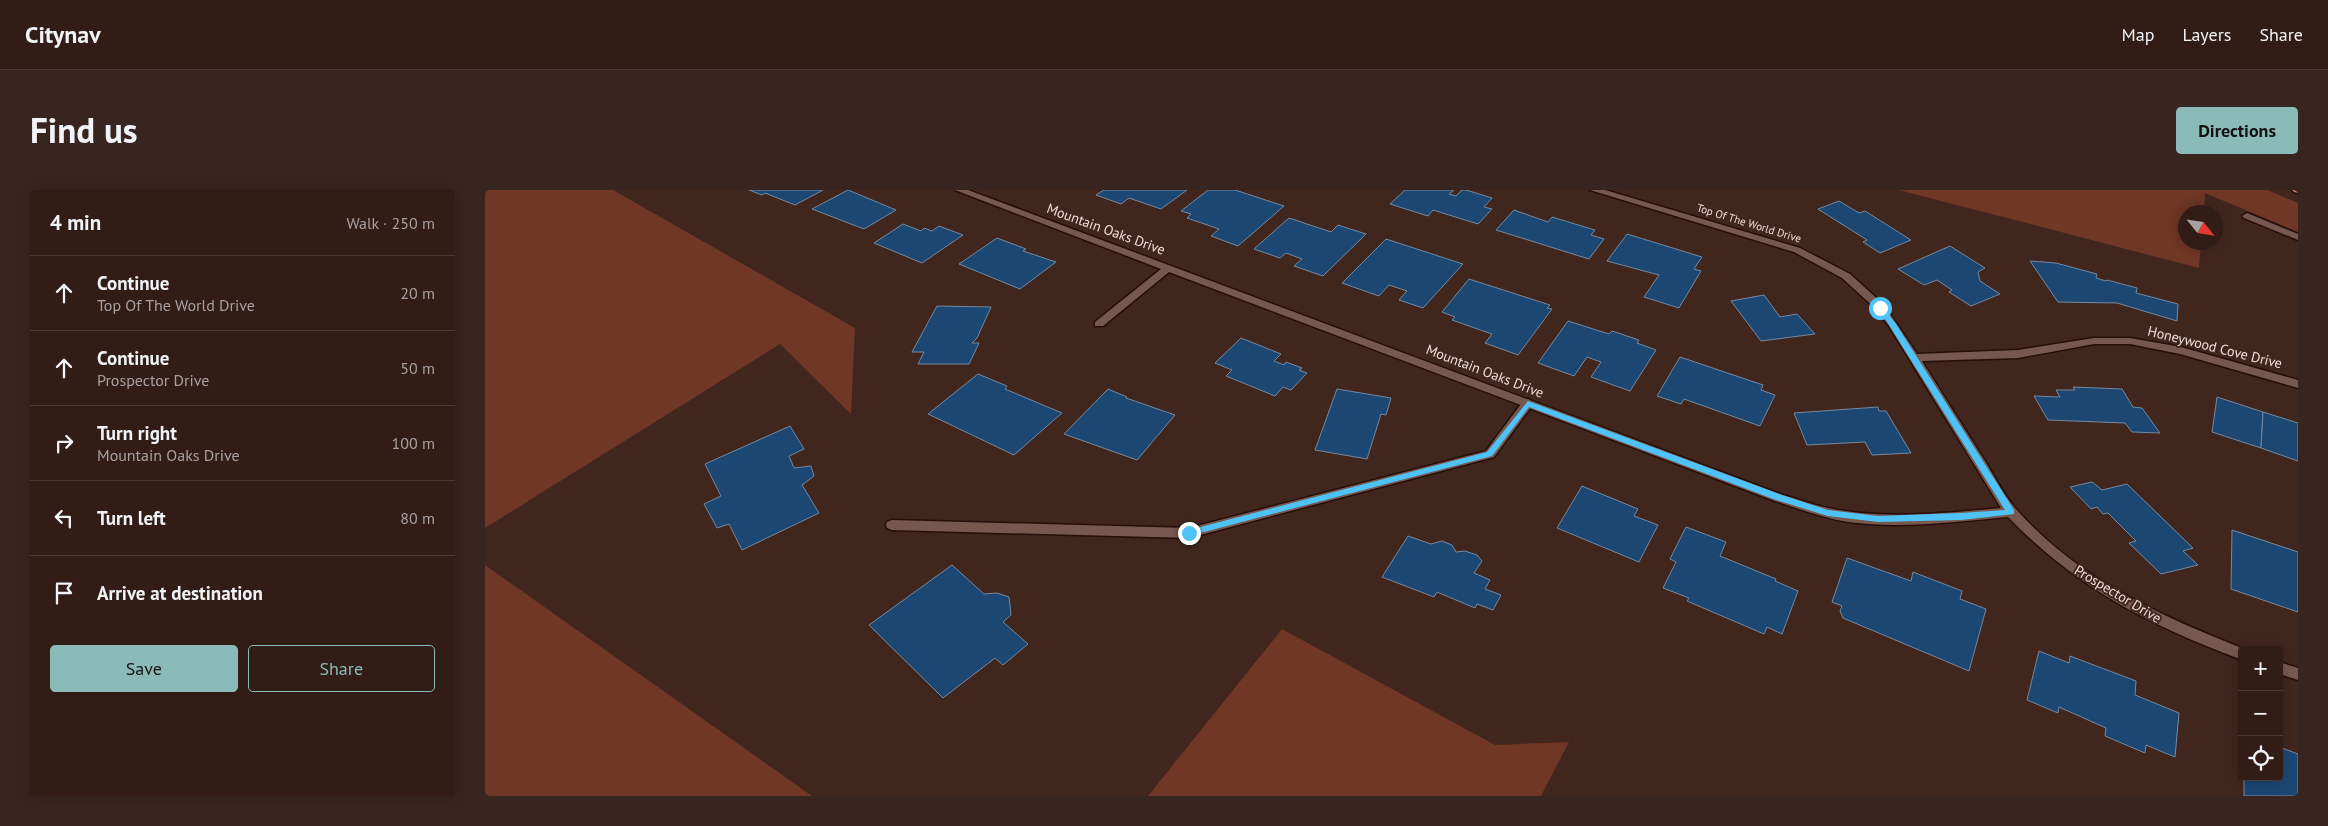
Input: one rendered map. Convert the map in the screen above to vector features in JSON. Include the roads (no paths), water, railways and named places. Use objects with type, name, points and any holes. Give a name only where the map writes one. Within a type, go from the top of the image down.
[{"type":"street","name":"Mountain Oaks Drive","points":[[960,190],[1779,498],[1828,513],[1878,519],[1961,517],[2011,512]]},
{"type":"street","name":"Top Of The World Drive","points":[[1595,190],[1764,239],[1797,250],[1824,263],[1846,276],[1880,308],[1915,358]]},
{"type":"street","points":[[2247,216],[2298,237]]},
{"type":"street","points":[[1099,324],[1167,268]]},
{"type":"street","name":"Honeywood Cove Drive","points":[[1915,358],[2018,354],[2094,341],[2129,341],[2181,350],[2298,384]]},
{"type":"street","name":"Prospector Drive","points":[[1915,358],[2011,512],[2049,549],[2091,581],[2137,609],[2187,634],[2238,653]]},
{"type":"street","points":[[891,525],[1189,533],[1489,454],[1528,403]]},
{"type":"street","points":[[2283,669],[2298,674]]}]
